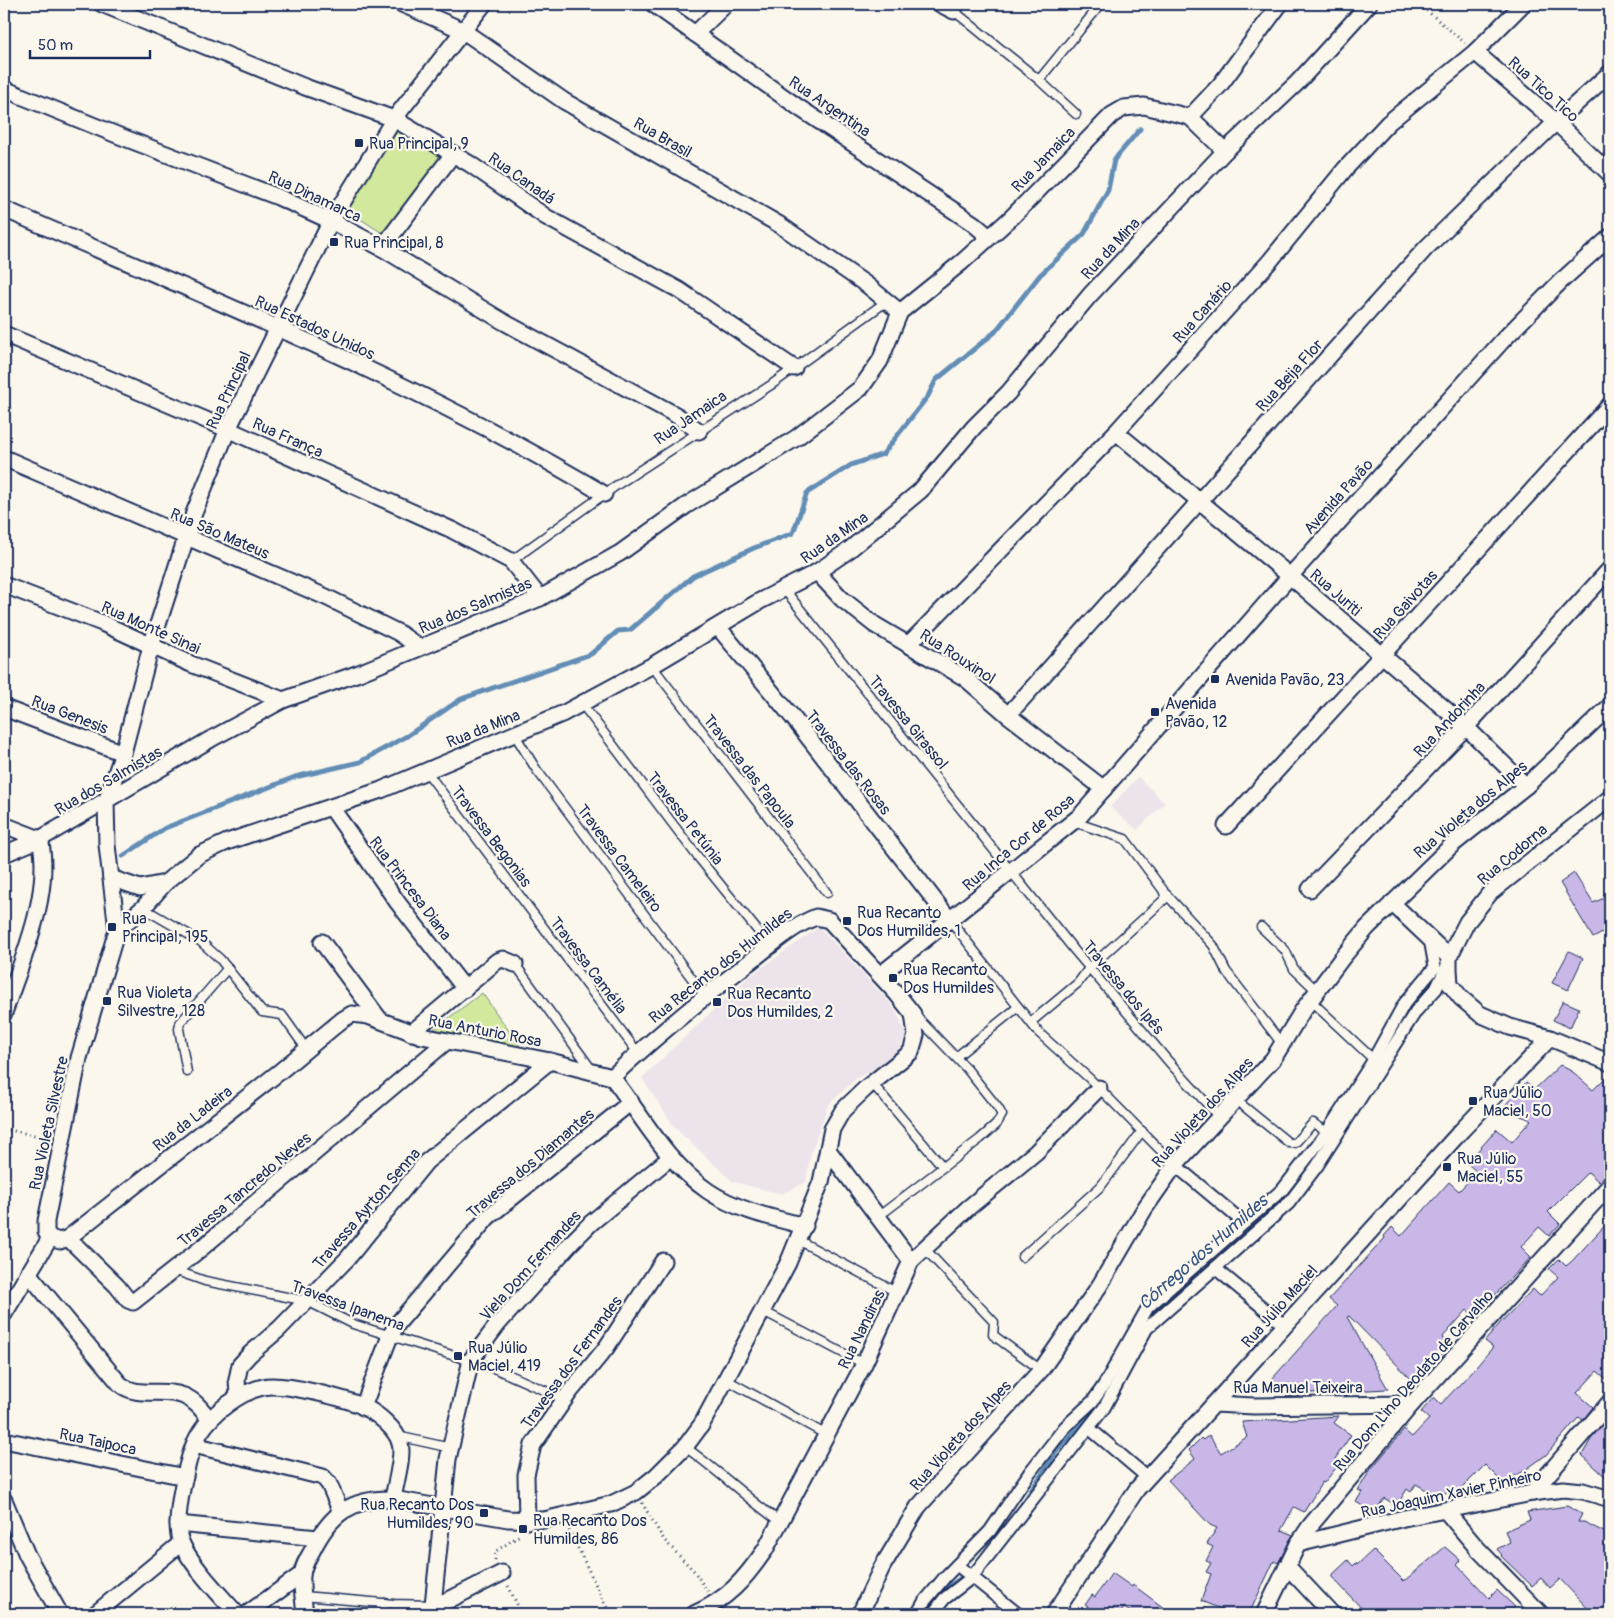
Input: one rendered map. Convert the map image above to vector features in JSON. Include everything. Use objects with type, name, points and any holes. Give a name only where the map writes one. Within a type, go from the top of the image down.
[{"type":"street","name":"Rua Canadá","points":[[102,4],[305,87],[394,120],[453,154],[546,217],[679,290],[794,368]]},
{"type":"street","name":"Rua Brasil","points":[[402,4],[462,30],[564,101],[780,225],[900,312]]},
{"type":"street","points":[[462,30],[484,4]]},
{"type":"street","name":"Rua Argentina","points":[[652,4],[798,107],[989,237]]},
{"type":"street","points":[[696,34],[726,4]]},
{"type":"street","points":[[1225,151],[1190,117],[1220,85],[1280,4]]},
{"type":"street","name":"Rua da Mina","points":[[117,927],[143,908],[164,883],[199,855],[331,806],[381,790],[582,704],[652,666],[784,589],[818,572],[879,526],[920,491],[974,428],[1008,393],[1084,301],[1225,151],[1297,83],[1370,4]]},
{"type":"street","name":"Rua Canário","points":[[908,645],[1116,432],[1270,261],[1345,169],[1388,123],[1475,52],[1523,4]]},
{"type":"street","name":"Rua Principal","points":[[106,802],[123,753],[150,646],[194,513],[228,429],[276,328],[331,220],[394,120],[462,30]]},
{"type":"street","name":"Rua Tico Tico","points":[[1475,52],[1556,122],[1610,174]]},
{"type":"street","name":"Rua Beija Flor","points":[[1008,715],[1426,248],[1556,122],[1610,73]]},
{"type":"street","name":"Rua Dinamarca","points":[[4,88],[117,136],[278,197],[331,220],[382,248],[504,322],[669,411],[699,431]]},
{"type":"street","name":"Rua Jamaica","points":[[900,312],[962,262],[1012,217],[1112,115],[1124,108],[1144,106],[1190,117]]},
{"type":"street","points":[[382,248],[453,154]]},
{"type":"street","name":"Rua Estados Unidos","points":[[4,209],[276,328],[391,382],[511,442],[604,494]]},
{"type":"street","name":"Avenida Pavão","points":[[1104,789],[1290,576],[1504,339],[1560,282],[1610,237]]},
{"type":"street","name":"Rua dos Salmistas","points":[[4,854],[40,839],[106,802],[210,739],[283,700],[359,673],[419,647],[501,616],[540,598],[620,553],[687,505],[750,468],[840,406],[861,388],[880,361],[900,312]]},
{"type":"street","name":"Rua França","points":[[4,334],[228,429],[429,519],[511,561],[540,598]]},
{"type":"street","name":"Rua Gaivotas","points":[[1226,826],[1610,405]]},
{"type":"street","name":"Rua Juriti","points":[[1116,432],[1200,500],[1466,727],[1526,786]]},
{"type":"street","name":"Rua São Mateus","points":[[4,458],[326,597],[398,633],[419,647]]},
{"type":"street","name":"Rua Andorinha","points":[[1310,889],[1466,727],[1610,569]]},
{"type":"street","name":"Rua Rouxinol","points":[[818,572],[842,599],[876,625],[982,690],[1008,715],[1104,789]]},
{"type":"street","name":"Rua Monte Sinai","points":[[4,585],[102,623],[150,646],[283,700]]},
{"type":"street","name":"Travessa das Rosas","points":[[718,627],[794,719],[950,920]]},
{"type":"street","name":"Rua Violeta dos Alpes","points":[[860,1614],[882,1567],[918,1507],[1041,1370],[1100,1285],[1145,1208],[1175,1165],[1283,1046],[1314,996],[1342,958],[1392,903],[1452,845],[1526,786],[1610,706]]},
{"type":"street","name":"Rua Genesis","points":[[4,708],[123,753]]},
{"type":"street","name":"Rua Inca Cor de Rosa","points":[[880,974],[1013,872],[1074,822],[1104,789]]},
{"type":"street","name":"Rua Codorna","points":[[1449,960],[1467,922],[1490,893],[1610,798]]},
{"type":"street","name":"Rua Violeta Silvestre","points":[[50,1238],[46,1232],[46,1221],[79,1058],[117,927],[110,878],[106,802]]},
{"type":"street","name":"Rua Princesa Diana","points":[[331,806],[393,896],[465,989]]},
{"type":"street","points":[[4,825],[40,839],[44,857],[38,908],[4,1013]]},
{"type":"street","name":"Rua da Mina","points":[[110,878],[140,888],[164,883]]},
{"type":"street","points":[[1392,903],[1449,960],[1450,984],[1461,998],[1480,1014],[1510,1028],[1550,1038],[1610,1063]]},
{"type":"street","name":"Rua Recanto dos Humildes","points":[[612,1077],[705,996],[770,946],[806,921],[816,917],[829,920],[880,974],[913,1014]]},
{"type":"street","points":[[918,1614],[924,1602],[990,1531],[1030,1472],[1065,1427],[1093,1401],[1147,1328],[1289,1203],[1374,1059],[1404,1004],[1435,967],[1430,939]]},
{"type":"street","points":[[322,942],[380,1020]]},
{"type":"street","points":[[411,1033],[497,961],[503,959],[515,964]]},
{"type":"street","points":[[933,1614],[944,1599],[970,1577],[1104,1408],[1121,1365],[1148,1307],[1283,1188],[1326,1141],[1416,1011],[1436,989],[1449,960]]},
{"type":"street","points":[[1426,976],[1436,989]]},
{"type":"street","points":[[1404,1004],[1416,1011]]},
{"type":"street","name":"Rua Anturio Rosa","points":[[352,1014],[380,1020],[411,1033],[550,1061],[612,1077]]},
{"type":"street","name":"Rua da Ladeira","points":[[68,1238],[352,1014]]},
{"type":"street","points":[[305,1614],[302,1574],[318,1538],[326,1525],[340,1512],[360,1503],[393,1499],[476,1514],[527,1520],[564,1517],[611,1504],[636,1492],[685,1448],[702,1424],[727,1380],[805,1226],[821,1182],[832,1129],[843,1110],[872,1083],[911,1052],[916,1035],[913,1014]]},
{"type":"street","name":"Rua Júlio Maciel","points":[[1054,1614],[1137,1489],[1147,1477],[1462,1130],[1550,1038]]},
{"type":"street","name":"Travessa Tancredo Neves","points":[[68,1238],[105,1273],[130,1302],[136,1300],[448,1041]]},
{"type":"street","name":"Travessa Ayrton Senna","points":[[238,1397],[237,1379],[240,1365],[279,1329],[348,1258],[426,1162],[550,1061]]},
{"type":"street","points":[[612,1077],[671,1157],[708,1192],[738,1206],[805,1226]]},
{"type":"street","name":"Rua Nandiras","points":[[694,1614],[723,1599],[746,1576],[765,1550],[825,1434],[864,1364],[911,1261],[968,1208],[1036,1152],[1098,1088]]},
{"type":"street","name":"Travessa dos Diamantes","points":[[363,1407],[390,1336],[409,1308],[488,1217],[631,1102]]},
{"type":"street","points":[[828,1150],[911,1261]]},
{"type":"street","name":"Viela Dom Fernandes","points":[[433,1610],[442,1507],[451,1448],[470,1360],[498,1324],[572,1242],[591,1223],[666,1161]]},
{"type":"street","points":[[1175,1165],[1243,1222]]},
{"type":"street","name":"Rua Dom Lino Deodato de Carvalho","points":[[1264,1614],[1298,1544],[1310,1526],[1412,1404],[1610,1185]]},
{"type":"street","points":[[4,1314],[50,1238],[60,1241],[68,1238]]},
{"type":"street","points":[[1221,1242],[1230,1253]]},
{"type":"street","name":"Travessa dos Fernandes","points":[[527,1520],[526,1475],[533,1446],[564,1399],[606,1348],[663,1261]]},
{"type":"street","points":[[1215,1268],[1285,1326]]},
{"type":"street","points":[[28,1273],[124,1388],[143,1392],[174,1393],[185,1396],[199,1406],[210,1420]]},
{"type":"street","points":[[229,1612],[181,1543],[178,1524],[185,1478],[200,1432],[210,1420],[238,1397],[264,1386],[276,1386],[363,1407],[384,1421],[397,1436],[401,1450],[393,1499]]},
{"type":"street","points":[[1532,1493],[1610,1402]]},
{"type":"street","name":"Rua Manuel Teixeira","points":[[1214,1404],[1269,1406],[1412,1404]]},
{"type":"street","points":[[1089,1428],[1147,1477]]},
{"type":"street","name":"Rua Taipoca","points":[[4,1440],[185,1478]]},
{"type":"street","points":[[194,1446],[323,1477],[329,1484],[340,1512]]},
{"type":"street","name":"Rua Joaquim Xavier Pinheiro","points":[[1298,1544],[1446,1510],[1532,1493],[1563,1489],[1583,1491],[1610,1499]]},
{"type":"street","points":[[4,1500],[27,1555],[60,1614]]},
{"type":"street","points":[[1446,1510],[1477,1548],[1541,1614]]},
{"type":"street","points":[[178,1524],[318,1538]]},
{"type":"street","points":[[95,1614],[181,1543]]},
{"type":"street","points":[[958,1566],[1018,1614]]},
{"type":"street","points":[[1287,1566],[1332,1614]]},
{"type":"street","points":[[433,1610],[502,1573]]},
{"type":"street","points":[[247,1614],[302,1574]]},
{"type":"lane","points":[[1039,80],[1099,4]]},
{"type":"lane","points":[[947,7],[1039,80],[1076,114]]},
{"type":"lane","name":"Rua Jamaica","points":[[511,561],[604,494],[678,448],[699,431],[794,368],[887,301]]},
{"type":"lane","name":"Travessa Girassol","points":[[784,589],[1013,872]]},
{"type":"lane","name":"Travessa das Papoula","points":[[652,666],[827,893]]},
{"type":"lane","name":"Travessa Petúnia","points":[[582,704],[694,852],[770,946]]},
{"type":"lane","name":"Travessa Cameleiro","points":[[515,734],[536,769],[705,996]]},
{"type":"lane","name":"Travessa Begonias","points":[[426,770],[536,917]]},
{"type":"lane","points":[[1074,822],[1125,839],[1166,894],[1213,945],[1226,971],[1283,1046]]},
{"type":"lane","name":"Travessa dos Ipês","points":[[1013,872],[1089,968],[1175,1069],[1219,1117]]},
{"type":"lane","points":[[1031,1022],[1078,983],[1089,968],[1163,903],[1166,894]]},
{"type":"lane","points":[[143,908],[200,941],[228,968],[262,1012],[282,1015],[307,1050]]},
{"type":"lane","name":"Travessa Camélia","points":[[536,917],[638,1053]]},
{"type":"lane","points":[[950,920],[1018,1007],[1053,1046],[1175,1165]]},
{"type":"lane","points":[[1261,927],[1286,950],[1294,970],[1314,996],[1374,1059]]},
{"type":"lane","points":[[515,964],[594,1072]]},
{"type":"lane","points":[[187,1072],[179,1029],[180,1023],[228,968]]},
{"type":"lane","points":[[956,1057],[1018,1007]]},
{"type":"lane","points":[[879,1216],[996,1126],[1002,1115],[956,1057],[913,1014]]},
{"type":"lane","points":[[872,1083],[943,1167]]},
{"type":"lane","points":[[1236,1100],[1289,1143],[1295,1143],[1313,1123],[1326,1141]]},
{"type":"lane","points":[[1022,1257],[1101,1186],[1142,1131]]},
{"type":"lane","points":[[798,1240],[898,1293]]},
{"type":"lane","points":[[924,1248],[994,1322],[993,1335],[1041,1370]]},
{"type":"lane","name":"Travessa Ipanema","points":[[174,1270],[205,1281],[307,1301],[353,1324],[504,1372],[564,1399]]},
{"type":"lane","points":[[763,1311],[864,1364]]},
{"type":"lane","points":[[727,1380],[825,1434]]},
{"type":"lane","points":[[397,1436],[451,1448]]},
{"type":"lane","points":[[685,1448],[713,1467],[748,1498],[779,1521]]},
{"type":"lane","points":[[303,1596],[385,1603],[433,1610]]},
{"type":"lane","points":[[384,1614],[385,1603]]},
{"type":"path","points":[[1419,4],[1475,52]]},
{"type":"path","points":[[4,1129],[62,1141]]},
{"type":"path","points":[[636,1492],[664,1540],[694,1571],[714,1604]]},
{"type":"path","points":[[564,1517],[610,1614]]},
{"type":"path","points":[[522,1614],[494,1558],[496,1551],[544,1520]]},
{"type":"shaded area","points":[[1138,777],[1165,803],[1137,830],[1110,807]]},
{"type":"shaded area","points":[[819,927],[892,1005],[907,1035],[892,1059],[857,1078],[828,1105],[811,1153],[806,1182],[782,1194],[733,1182],[675,1128],[642,1078],[747,978]]},
{"type":"green space","points":[[396,126],[445,157],[387,236],[346,210]]},
{"type":"green space","points":[[482,993],[522,1049],[434,1029]]},
{"type":"building","points":[[1574,873],[1593,903],[1604,898],[1610,908],[1610,929],[1593,938],[1560,883]]},
{"type":"building","points":[[1569,951],[1583,958],[1568,990],[1552,983]]},
{"type":"building","points":[[1563,1001],[1579,1008],[1570,1028],[1553,1020]]},
{"type":"building","points":[[1560,1065],[1573,1072],[1593,1090],[1610,1073],[1610,1169],[1599,1182],[1588,1172],[1548,1212],[1560,1224],[1549,1236],[1539,1227],[1521,1247],[1531,1257],[1475,1316],[1467,1310],[1442,1338],[1450,1345],[1414,1382],[1349,1316],[1347,1317],[1388,1389],[1310,1393],[1301,1385],[1296,1391],[1287,1383],[1283,1388],[1272,1379],[1337,1306],[1329,1299],[1385,1238],[1384,1236],[1392,1227],[1401,1236],[1449,1182],[1459,1191],[1477,1172],[1467,1163],[1497,1129],[1512,1142],[1531,1120],[1516,1114],[1506,1104],[1526,1082],[1535,1089]]},
{"type":"building","points":[[1610,1220],[1610,1382],[1597,1371],[1577,1393],[1593,1407],[1583,1420],[1579,1417],[1546,1455],[1503,1483],[1485,1465],[1460,1490],[1435,1495],[1416,1484],[1411,1492],[1407,1489],[1399,1502],[1394,1499],[1392,1503],[1384,1498],[1377,1509],[1371,1511],[1356,1502],[1362,1492],[1358,1490],[1371,1469],[1404,1430],[1412,1437],[1429,1419],[1421,1412],[1434,1397],[1441,1404],[1493,1347],[1485,1341],[1501,1322],[1533,1289],[1540,1296],[1558,1277],[1549,1269],[1559,1259],[1566,1266],[1571,1262]]},
{"type":"building","points":[[1339,1416],[1334,1423],[1351,1435],[1335,1459],[1340,1463],[1324,1483],[1322,1482],[1304,1512],[1294,1507],[1281,1530],[1293,1535],[1278,1563],[1274,1561],[1249,1614],[1221,1614],[1223,1610],[1201,1601],[1211,1574],[1206,1572],[1211,1563],[1206,1561],[1213,1547],[1207,1544],[1217,1528],[1210,1525],[1168,1480],[1195,1459],[1189,1450],[1201,1438],[1203,1440],[1209,1435],[1221,1453],[1247,1437],[1242,1422]]},
{"type":"building","points":[[1607,1420],[1610,1423],[1610,1481],[1582,1455],[1593,1436]]},
{"type":"building","points":[[1567,1506],[1582,1514],[1578,1522],[1584,1522],[1610,1535],[1610,1553],[1605,1558],[1610,1563],[1610,1614],[1593,1614],[1560,1579],[1550,1588],[1541,1578],[1532,1586],[1501,1556],[1497,1549],[1510,1542],[1505,1531],[1530,1520],[1527,1512]]},
{"type":"building","points":[[1445,1547],[1460,1560],[1457,1564],[1489,1598],[1497,1590],[1515,1607],[1507,1614],[1367,1614],[1331,1576],[1348,1560],[1353,1566],[1356,1563],[1357,1565],[1373,1550],[1404,1581]]},
{"type":"building","points":[[1112,1573],[1132,1587],[1133,1585],[1172,1614],[1134,1614],[1124,1608],[1120,1614],[1099,1614],[1085,1605],[1092,1595],[1095,1597]]},
{"type":"waterway","points":[[123,856],[165,828],[295,777],[360,762],[407,736],[461,699],[591,654],[618,631],[630,630],[693,576],[754,548],[793,533],[807,493],[851,465],[883,454],[928,396],[936,380],[995,332],[1040,275],[1084,234],[1108,190],[1114,160],[1140,129]]},
{"type":"waterway","name":"Córrego dos Humildes","points":[[1417,1003],[1438,972]]},
{"type":"waterway","name":"Córrego dos Humildes","points":[[1279,1205],[1292,1191]]},
{"type":"waterway","name":"Córrego dos Humildes","points":[[1143,1323],[1203,1271]]},
{"type":"waterway","name":"Córrego dos Humildes","points":[[1020,1508],[1058,1449],[1098,1407]]},
{"type":"waterway","name":"Córrego dos Humildes","points":[[925,1614],[940,1593],[968,1573]]},
{"type":"place","name":"Rua Principal, 9","points":[[359,143]]},
{"type":"place","name":"Rua Principal, 8","points":[[334,242]]},
{"type":"place","name":"Avenida Pavão, 23","points":[[1215,679]]},
{"type":"place","name":"Avenida Pavão, 12","points":[[1155,712]]},
{"type":"place","name":"Rua Recanto Dos Humildes, 1","points":[[847,921]]},
{"type":"place","name":"Rua Principal, 195","points":[[112,927]]},
{"type":"place","name":"Rua Recanto Dos Humildes","points":[[893,978]]},
{"type":"place","name":"Rua Violeta Silvestre, 128","points":[[107,1001]]},
{"type":"place","name":"Rua Recanto Dos Humildes, 2","points":[[717,1002]]},
{"type":"place","name":"Rua Júlio Maciel, 50","points":[[1473,1101]]},
{"type":"place","name":"Rua Júlio Maciel, 55","points":[[1447,1167]]},
{"type":"place","name":"Rua Júlio Maciel, 419","points":[[458,1356]]},
{"type":"place","name":"Rua Recanto Dos Humildes, 90","points":[[484,1513]]},
{"type":"place","name":"Rua Recanto Dos Humildes, 86","points":[[523,1529]]}]
